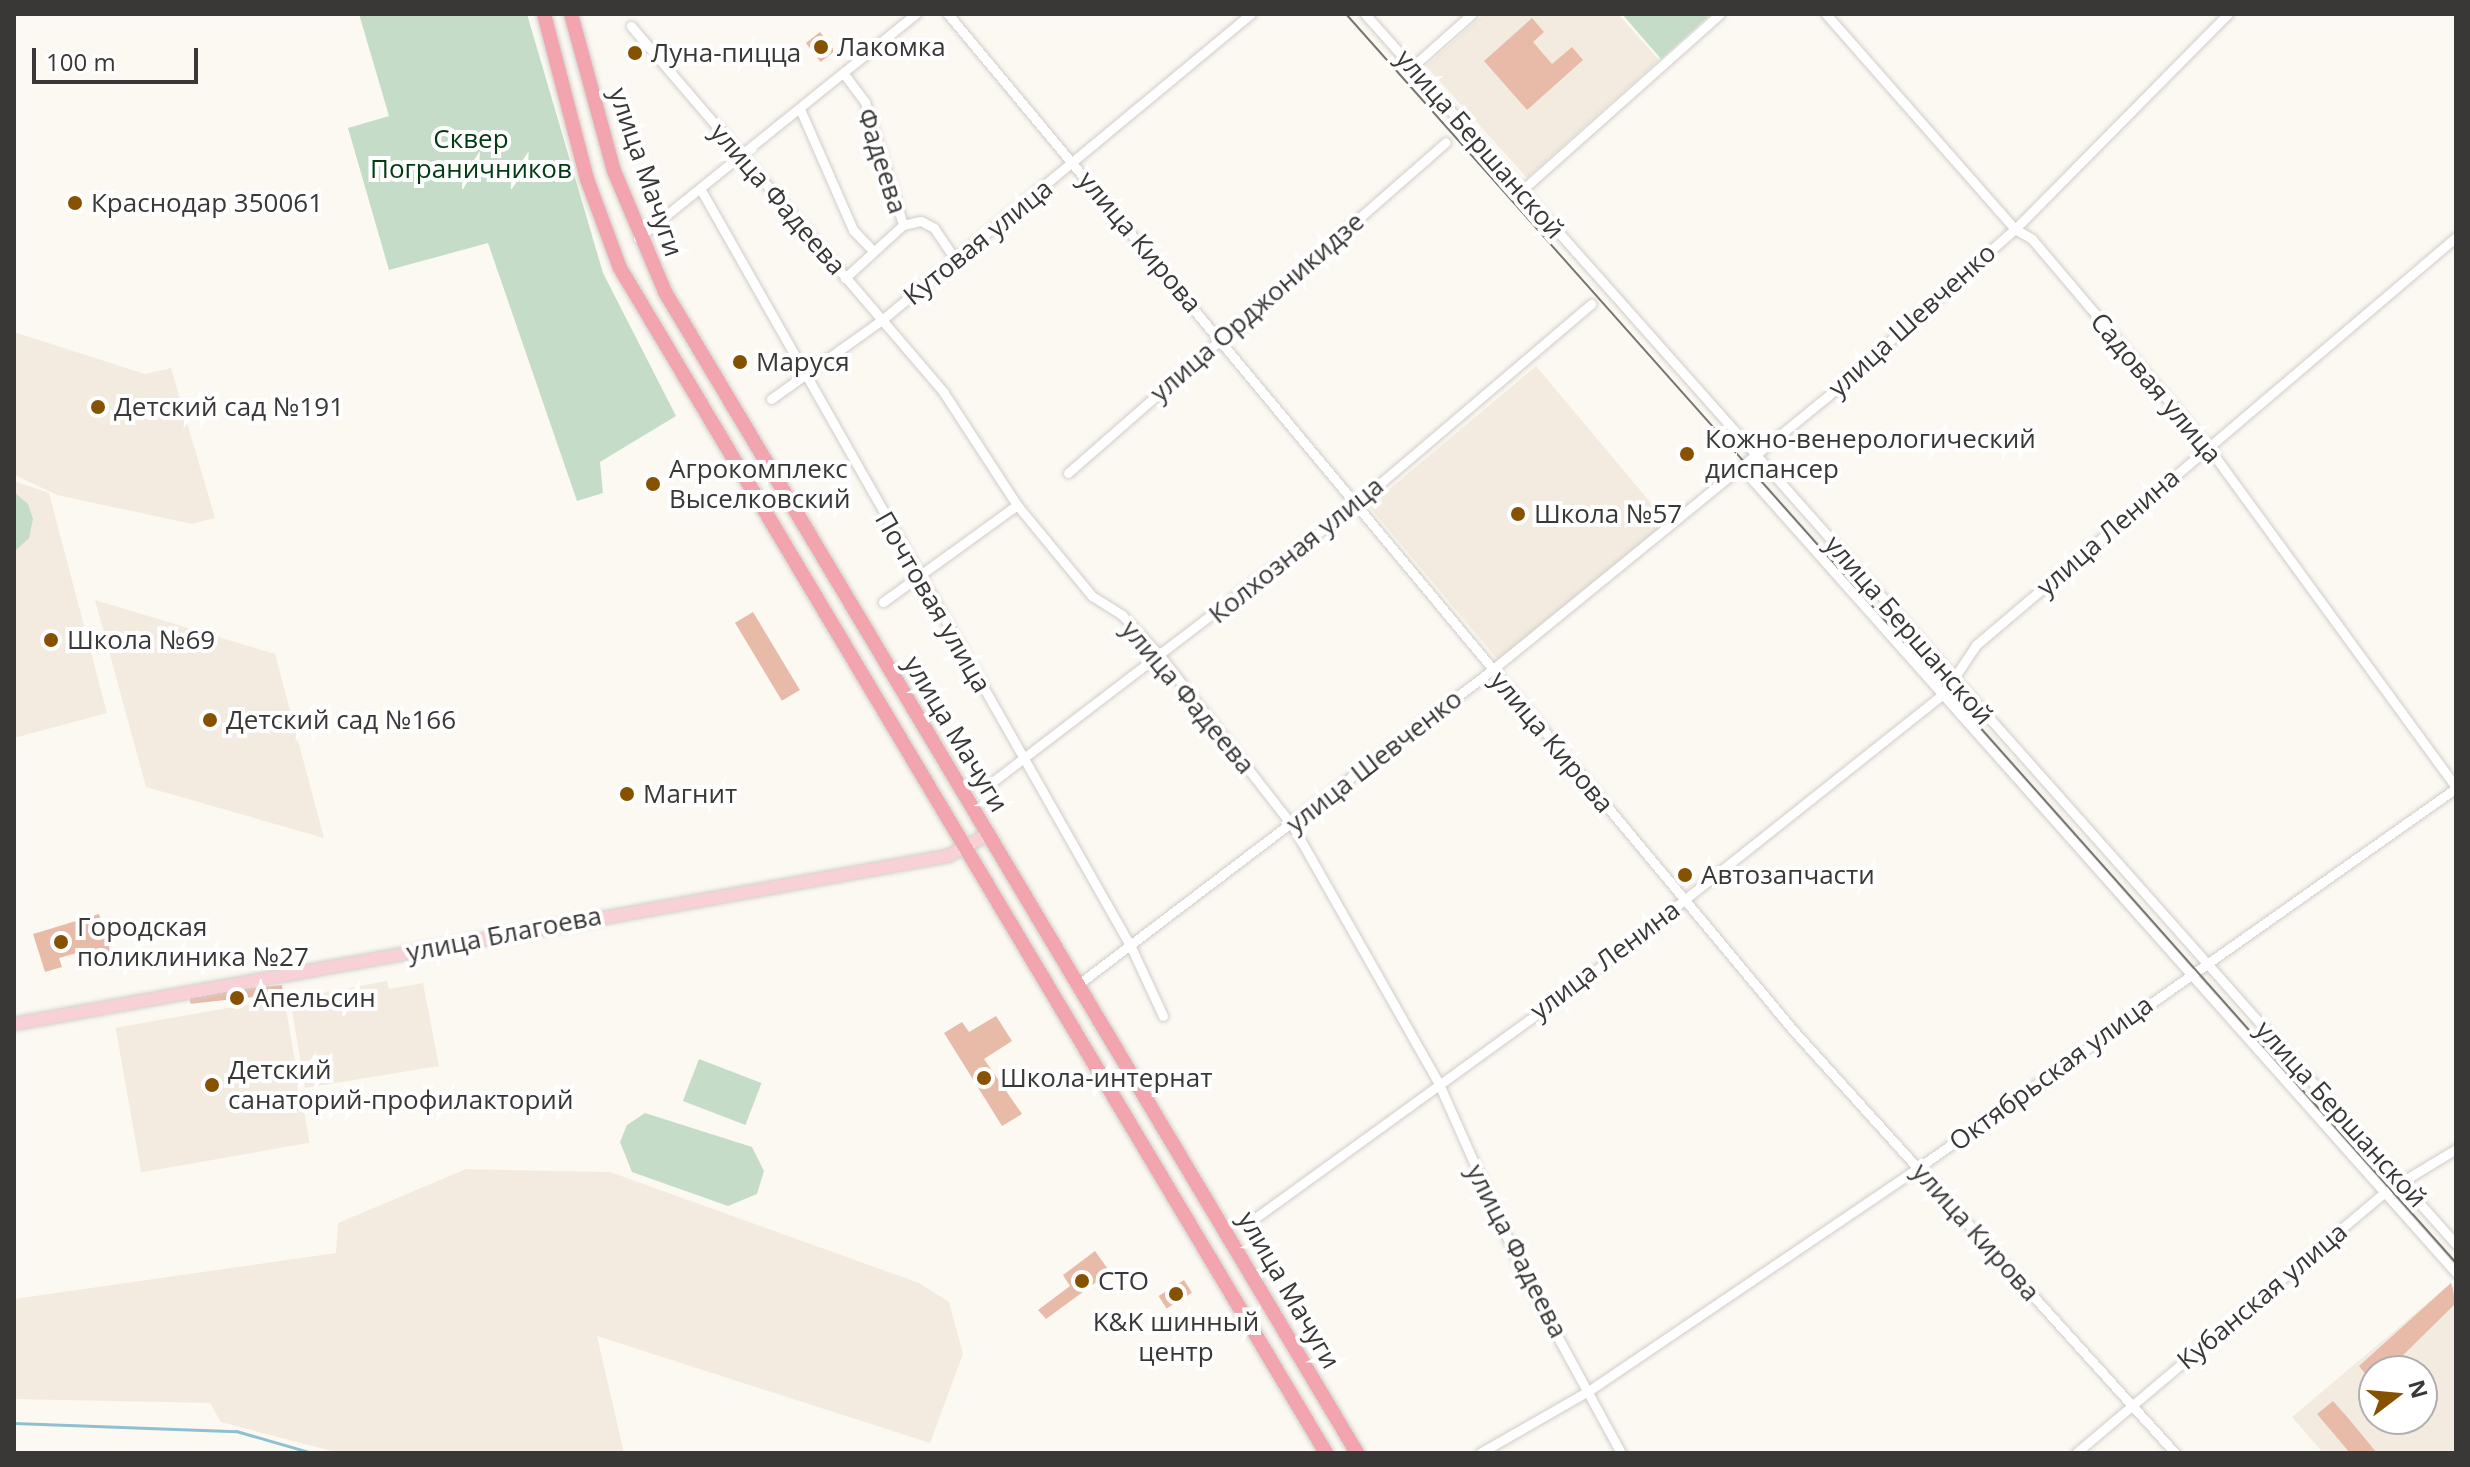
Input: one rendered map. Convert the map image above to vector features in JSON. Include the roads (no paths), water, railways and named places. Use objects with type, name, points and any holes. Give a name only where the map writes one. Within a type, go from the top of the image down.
[{"type":"main road","name":"улица Мачуги","points":[[544,14],[587,179],[620,268],[1326,1453]]},
{"type":"main road","name":"улица Мачуги","points":[[571,14],[638,238],[1357,1453]]},
{"type":"main road","points":[[1126,1118],[1131,1099],[1149,1101]]},
{"type":"street","points":[[638,238],[916,14]]},
{"type":"street","name":"улица Кирова","points":[[948,14],[1684,900],[1918,1168],[2175,1453]]},
{"type":"street","name":"Кутовая улица","points":[[771,399],[804,380],[883,319],[1075,164],[1251,14]]},
{"type":"street","name":"улица Бершанской","points":[[1365,14],[1952,681],[2456,1244]]},
{"type":"street","points":[[1412,67],[1472,14]]},
{"type":"street","points":[[1521,191],[1720,14]]},
{"type":"street","name":"Садовая улица","points":[[1826,14],[2015,229],[2032,239],[2208,447],[2456,787]]},
{"type":"street","name":"улица Шевченко","points":[[1080,983],[1292,825],[1492,670],[1741,467],[2015,229],[2228,14]]},
{"type":"street","name":"улица Фадеева","points":[[631,26],[883,319],[979,440],[1017,505],[1092,596],[1122,615],[1161,657],[1292,825],[1438,1082],[1525,1277],[1590,1390],[1621,1453]]},
{"type":"street","name":"Фадеева","points":[[844,74],[865,102],[903,225],[845,278]]},
{"type":"street","points":[[800,109],[853,230],[873,251]]},
{"type":"street","name":"улица Орджоникидзе","points":[[1068,473],[1446,142]]},
{"type":"street","name":"Почтовая улица","points":[[701,190],[804,380],[921,578],[1024,764],[1131,947],[1163,1016]]},
{"type":"street","points":[[903,225],[921,221],[934,228],[955,259]]},
{"type":"street","name":"улица Ленина","points":[[1952,681],[1976,645],[2455,241]]},
{"type":"street","name":"Колхозная улица","points":[[991,783],[1024,764],[1356,504],[1591,304]]},
{"type":"street","name":"улица Бершанской","points":[[1741,467],[2456,1273]]},
{"type":"street","points":[[883,602],[921,578],[1017,505]]},
{"type":"street","name":"улица Ленина","points":[[1258,1216],[1438,1082],[1581,982],[1943,694]]},
{"type":"street","name":"Октябрьская улица","points":[[1480,1453],[1590,1390],[1918,1168],[2456,787]]},
{"type":"street","name":"улица Благоева","points":[[14,1024],[642,908],[722,899],[964,850],[989,834]]},
{"type":"street","name":"Кубанская улица","points":[[2076,1453],[2385,1192],[2456,1149]]},
{"type":"waterway","points":[[14,1423],[236,1431],[312,1453]]},
{"type":"tram line","points":[[1346,14],[2456,1263]]},
{"type":"place","name":"Лакомка","points":[[821,47]]},
{"type":"place","name":"Луна-пицца","points":[[635,53]]},
{"type":"place","name":"Краснодар 350061","points":[[75,203]]},
{"type":"place","name":"Маруся","points":[[740,362]]},
{"type":"place","name":"Детский сад №191","points":[[98,407]]},
{"type":"place","name":"Кожно-венерологический диспансер","points":[[1687,454]]},
{"type":"place","name":"Агрокомплекс Выселковский","points":[[653,484]]},
{"type":"place","name":"Школа №57","points":[[1518,514]]},
{"type":"place","name":"Школа №69","points":[[51,640]]},
{"type":"place","name":"Детский сад №166","points":[[210,720]]},
{"type":"place","name":"Магнит","points":[[627,794]]},
{"type":"place","name":"Автозапчасти","points":[[1685,875]]},
{"type":"place","name":"Городская поликлиника №27","points":[[61,942]]},
{"type":"place","name":"Апельсин","points":[[237,998]]},
{"type":"place","name":"Школа-интернат","points":[[984,1078]]},
{"type":"place","name":"Детский санаторий-профилакторий","points":[[212,1085]]},
{"type":"place","name":"СТО","points":[[1082,1281]]},
{"type":"place","name":"K&K шинный центр","points":[[1176,1294]]},
{"type":"park label","name":"Сквер Пограничников","points":[[471,154]]}]
